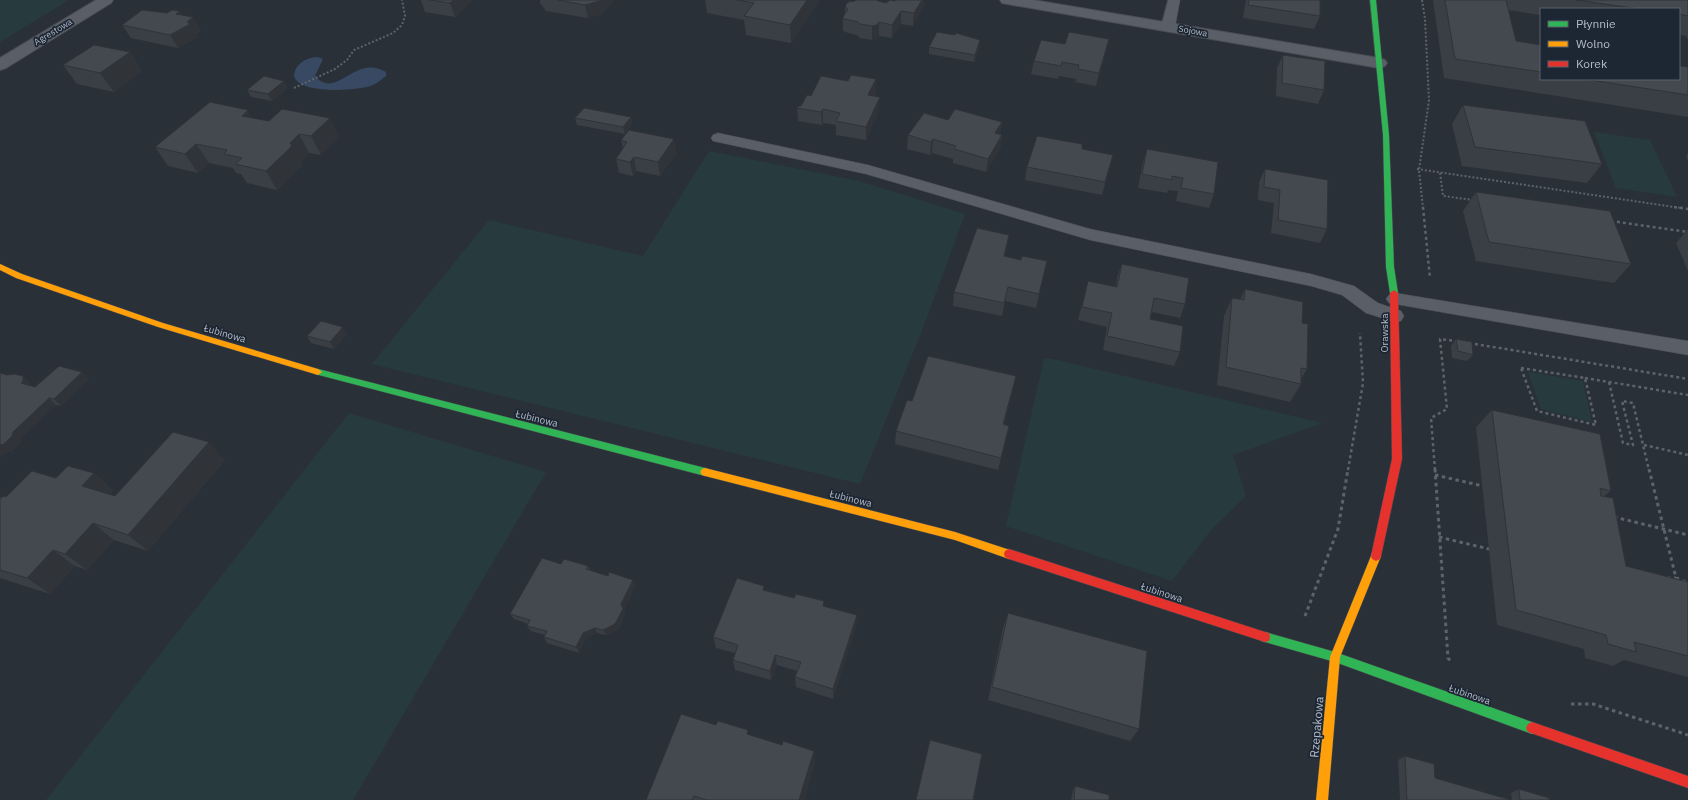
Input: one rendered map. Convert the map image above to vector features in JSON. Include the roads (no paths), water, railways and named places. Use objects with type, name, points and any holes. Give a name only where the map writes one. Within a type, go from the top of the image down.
[{"type":"street","name":"Agrestowa","points":[[0,65],[106,0]]},
{"type":"street","name":"Sojowa","points":[[1007,0],[1379,63]]},
{"type":"street","name":"Orawska","points":[[1335,657],[1375,559],[1397,459],[1395,308],[1390,267],[1386,135],[1373,0]]},
{"type":"street","name":"Łubinowa","points":[[0,267],[20,276],[161,325],[349,381],[955,536],[1293,646],[1335,657],[1688,782]]},
{"type":"street","name":"Rzepakowa","points":[[1322,800],[1335,657]]},
{"type":"lane","points":[[1168,27],[1174,0]]},
{"type":"lane","points":[[718,138],[868,170],[1090,234],[1311,280],[1348,290],[1372,308],[1395,308],[1688,348]]},
{"type":"water","points":[[317,57],[323,59],[315,76],[323,82],[331,83],[339,81],[364,68],[375,68],[386,72],[386,76],[373,85],[343,90],[318,89],[298,82],[294,76],[296,68],[301,62]]}]
